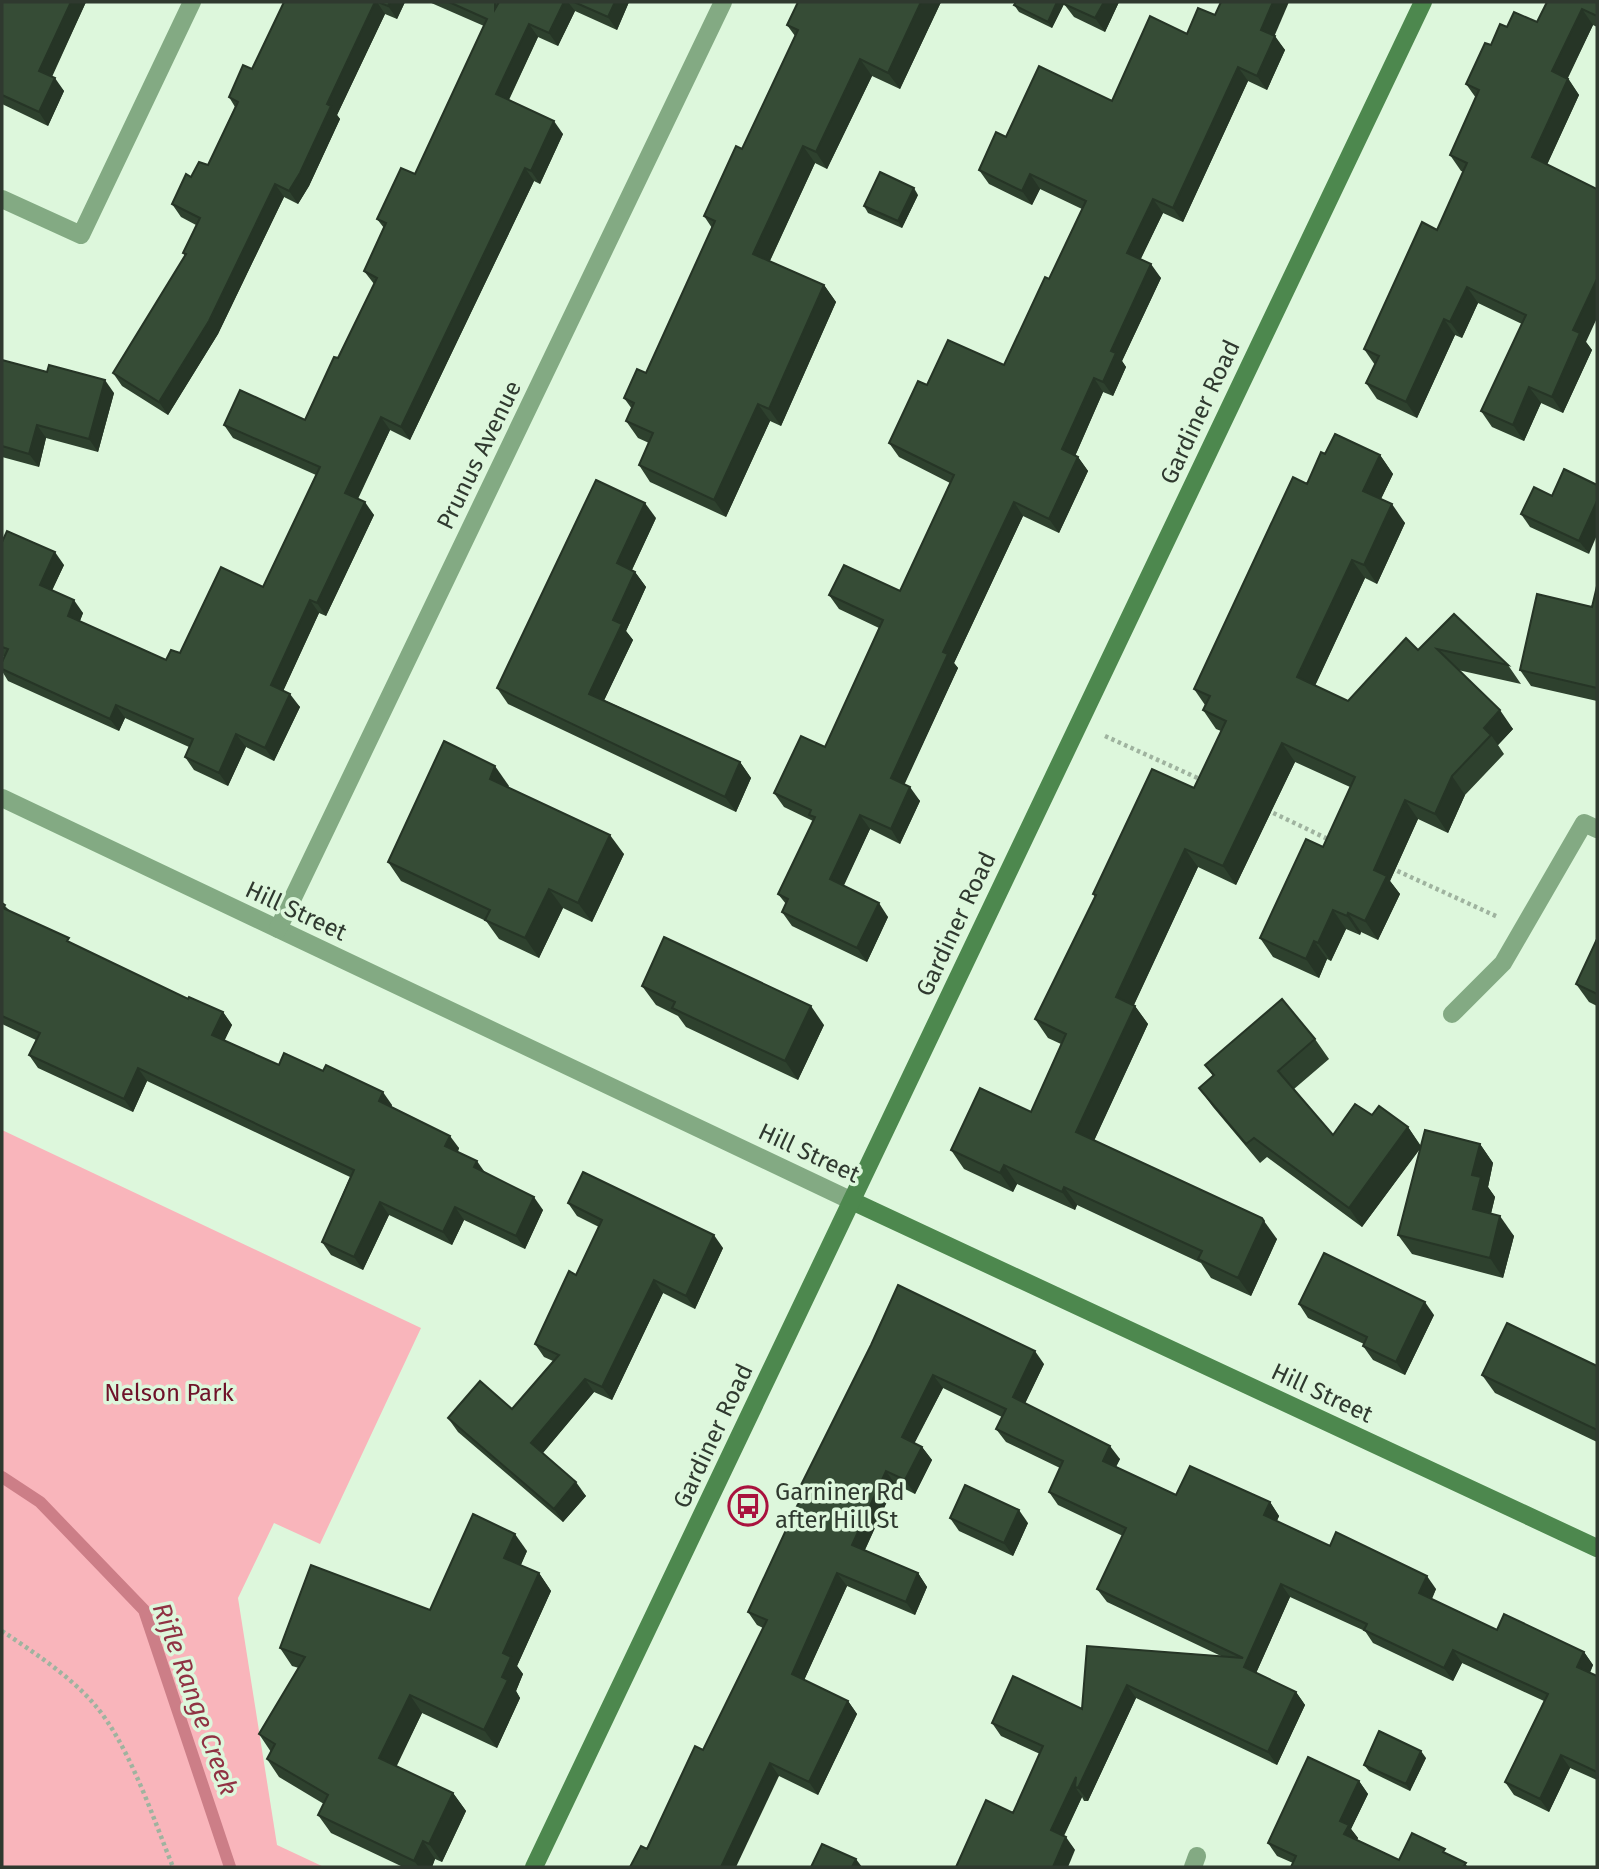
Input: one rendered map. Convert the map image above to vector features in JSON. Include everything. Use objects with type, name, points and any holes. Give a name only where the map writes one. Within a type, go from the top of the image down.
[{"type":"street","points":[[2,199],[81,235],[191,2]]},
{"type":"street","name":"Prunus Avenue","points":[[278,929],[723,2]]},
{"type":"street","name":"Gardiner Road","points":[[534,1867],[1423,2]]},
{"type":"street","name":"Hill Street","points":[[2,798],[852,1201],[1597,1548]]},
{"type":"street","points":[[1452,1014],[1503,963],[1584,823],[1597,830]]},
{"type":"path","points":[[1079,723],[1206,782]]},
{"type":"path","points":[[1257,806],[1333,841]]},
{"type":"path","points":[[1384,864],[1523,929]]},
{"type":"path","points":[[2,1631],[44,1659],[94,1703],[116,1736],[141,1787],[173,1867]]},
{"type":"green space","name":"Nelson Park","points":[[2,1130],[421,1328],[320,1544],[274,1523],[238,1598],[277,1845],[324,1867],[2,1867]]},
{"type":"building","points":[[2,2],[71,2],[39,71],[55,78],[39,112],[2,95]]},
{"type":"building","points":[[284,2],[375,2],[327,104],[331,106],[300,173],[289,191],[275,184],[209,321],[159,402],[113,373],[186,254],[183,253],[200,218],[172,204],[186,174],[191,177],[199,162],[208,165],[238,102],[229,97],[243,65],[252,69]]},
{"type":"building","points":[[449,2],[495,2],[495,9],[499,2],[564,2],[549,33],[529,24],[496,94],[554,121],[531,171],[525,168],[401,427],[381,417],[345,493],[365,502],[317,603],[310,600],[271,685],[290,694],[265,748],[236,734],[219,773],[185,757],[193,739],[116,705],[110,719],[2,669],[8,649],[2,647],[2,542],[7,531],[55,552],[40,585],[74,600],[68,616],[166,660],[171,650],[180,653],[221,567],[263,587],[320,467],[224,425],[240,390],[305,420],[334,357],[338,358],[377,278],[364,271],[386,223],[377,219],[401,168],[415,174],[487,19]]},
{"type":"building","points":[[574,2],[615,2],[608,17]]},
{"type":"building","points":[[798,2],[921,2],[888,73],[860,59],[816,152],[803,146],[753,254],[824,285],[769,409],[758,404],[714,500],[639,465],[653,433],[626,421],[634,403],[624,398],[637,369],[646,373],[715,221],[704,216],[736,146],[742,149],[798,30],[787,25]]},
{"type":"building","points":[[1016,2],[1057,2],[1048,22],[1014,5]]},
{"type":"building","points":[[1104,2],[1095,18],[1064,4]]},
{"type":"building","points":[[1221,2],[1273,2],[1261,30],[1275,36],[1257,76],[1238,67],[1173,208],[1153,199],[1127,253],[1151,264],[1111,351],[1116,353],[1103,382],[1094,378],[1062,449],[1078,457],[1049,519],[1014,502],[943,652],[948,654],[891,778],[910,787],[891,829],[860,815],[830,879],[879,903],[857,948],[782,912],[788,899],[778,894],[815,817],[809,815],[811,810],[774,793],[801,736],[825,747],[883,620],[829,595],[844,565],[900,591],[954,475],[889,443],[918,381],[927,385],[948,340],[1004,365],[1045,277],[1049,279],[1086,201],[1030,174],[1022,191],[979,170],[996,132],[1006,137],[1039,66],[1112,101],[1150,16],[1187,34],[1198,8],[1215,15]]},
{"type":"building","points":[[1547,2],[1597,2],[1597,16],[1582,9],[1552,71],[1568,79],[1532,157],[1597,189],[1597,279],[1573,330],[1580,333],[1552,397],[1529,387],[1513,425],[1481,411],[1526,315],[1467,287],[1450,322],[1444,319],[1406,402],[1366,383],[1379,356],[1364,349],[1422,222],[1437,230],[1467,163],[1450,155],[1479,90],[1466,84],[1485,43],[1491,45],[1500,24],[1507,27],[1514,12],[1537,22]]},
{"type":"building","points":[[880,172],[914,188],[898,221],[864,206]]},
{"type":"building","points":[[2,360],[47,372],[49,365],[105,380],[89,439],[37,425],[29,454],[2,446]]},
{"type":"building","points":[[1335,434],[1380,455],[1363,491],[1392,504],[1364,565],[1352,560],[1297,677],[1348,701],[1406,638],[1418,650],[1454,614],[1508,665],[1437,649],[1500,710],[1484,728],[1491,735],[1452,776],[1435,814],[1405,800],[1374,870],[1387,876],[1365,921],[1333,910],[1318,943],[1314,941],[1306,959],[1260,938],[1306,839],[1323,847],[1355,777],[1282,743],[1223,866],[1185,849],[1116,997],[1135,1006],[1076,1132],[1262,1218],[1264,1221],[1238,1278],[1198,1259],[1202,1251],[1064,1187],[1062,1192],[1004,1165],[1000,1173],[951,1150],[980,1088],[1031,1112],[1066,1034],[1035,1019],[1096,895],[1093,894],[1152,769],[1194,788],[1226,721],[1203,710],[1210,696],[1194,689],[1293,477],[1307,484],[1321,452],[1325,454]]},
{"type":"building","points":[[1564,469],[1597,485],[1597,501],[1579,541],[1521,514],[1534,487],[1552,496]]},
{"type":"building","points":[[596,480],[645,503],[617,563],[635,572],[613,620],[622,624],[589,694],[740,762],[725,797],[497,688]]},
{"type":"building","points":[[1597,586],[1597,688],[1520,670],[1537,594],[1592,607]]},
{"type":"building","points":[[444,741],[495,766],[490,779],[610,835],[578,903],[549,889],[525,938],[485,920],[490,910],[388,862]]},
{"type":"building","points":[[2,903],[5,905],[3,908],[69,938],[67,941],[188,999],[189,997],[223,1012],[212,1035],[279,1065],[284,1053],[323,1071],[326,1065],[383,1092],[379,1101],[450,1136],[445,1146],[477,1161],[474,1167],[534,1197],[516,1236],[455,1207],[443,1232],[380,1202],[354,1257],[322,1242],[354,1170],[138,1068],[124,1099],[29,1055],[40,1033],[2,1016]]},
{"type":"building","points":[[664,937],[811,1006],[785,1061],[672,1008],[675,1002],[642,986]]},
{"type":"building","points":[[1597,939],[1597,994],[1576,984]]},
{"type":"building","points":[[1282,999],[1315,1039],[1278,1071],[1333,1135],[1355,1104],[1372,1115],[1379,1106],[1408,1127],[1349,1208],[1254,1138],[1246,1144],[1199,1088],[1214,1075],[1205,1065]]},
{"type":"building","points":[[1425,1130],[1480,1144],[1472,1175],[1481,1177],[1473,1209],[1500,1216],[1490,1258],[1398,1235]]},
{"type":"building","points":[[583,1172],[714,1235],[686,1296],[654,1280],[602,1387],[585,1379],[531,1443],[576,1482],[554,1509],[448,1418],[480,1381],[512,1409],[559,1355],[535,1344],[569,1271],[576,1275],[602,1220],[568,1203]]},
{"type":"building","points":[[1324,1253],[1425,1302],[1396,1362],[1363,1346],[1367,1337],[1299,1304]]},
{"type":"building","points":[[898,1285],[1035,1351],[1013,1397],[1110,1446],[1103,1461],[1176,1495],[1190,1466],[1270,1502],[1264,1515],[1330,1546],[1336,1532],[1427,1576],[1419,1593],[1497,1630],[1504,1614],[1584,1652],[1577,1667],[1597,1676],[1597,1772],[1561,1755],[1540,1799],[1505,1782],[1548,1694],[1453,1650],[1444,1668],[1364,1630],[1367,1624],[1281,1584],[1244,1667],[1296,1692],[1268,1752],[1127,1685],[1078,1788],[1075,1787],[1076,1777],[1051,1830],[1066,1837],[1053,1867],[956,1867],[986,1800],[1013,1813],[1043,1746],[992,1723],[1013,1676],[1082,1709],[1087,1646],[1243,1658],[1097,1589],[1126,1528],[1049,1492],[1063,1461],[996,1429],[1006,1409],[933,1375],[902,1437],[922,1447],[905,1480],[886,1471],[852,1545],[918,1573],[906,1602],[837,1573],[792,1674],[848,1701],[809,1782],[770,1763],[721,1867],[630,1867],[641,1846],[647,1849],[695,1746],[703,1750],[767,1620],[748,1612],[805,1489],[800,1487]]},
{"type":"building","points":[[1507,1323],[1597,1366],[1597,1430],[1482,1375]]},
{"type":"building","points":[[965,1485],[1019,1510],[1004,1543],[950,1518]]},
{"type":"building","points":[[473,1514],[515,1534],[504,1558],[539,1573],[503,1653],[511,1657],[502,1677],[508,1680],[484,1730],[410,1695],[379,1758],[453,1793],[429,1844],[423,1841],[414,1861],[318,1815],[328,1795],[267,1759],[275,1744],[259,1734],[305,1657],[280,1648],[311,1565],[430,1610]]},
{"type":"building","points":[[1379,1731],[1421,1751],[1406,1784],[1364,1765]]},
{"type":"building","points":[[1308,1757],[1359,1781],[1340,1821],[1349,1825],[1344,1834],[1399,1860],[1412,1833],[1466,1863],[1463,1867],[1291,1867],[1296,1856],[1268,1843]]},
{"type":"building","points":[[822,1844],[856,1859],[852,1867],[811,1867]]},
{"type":"waterway","name":"Rifle Range Creek","points":[[2,1477],[40,1502],[144,1610],[230,1867]]},
{"type":"place","name":"Garniner Rd after Hill St","points":[[748,1506]]}]
